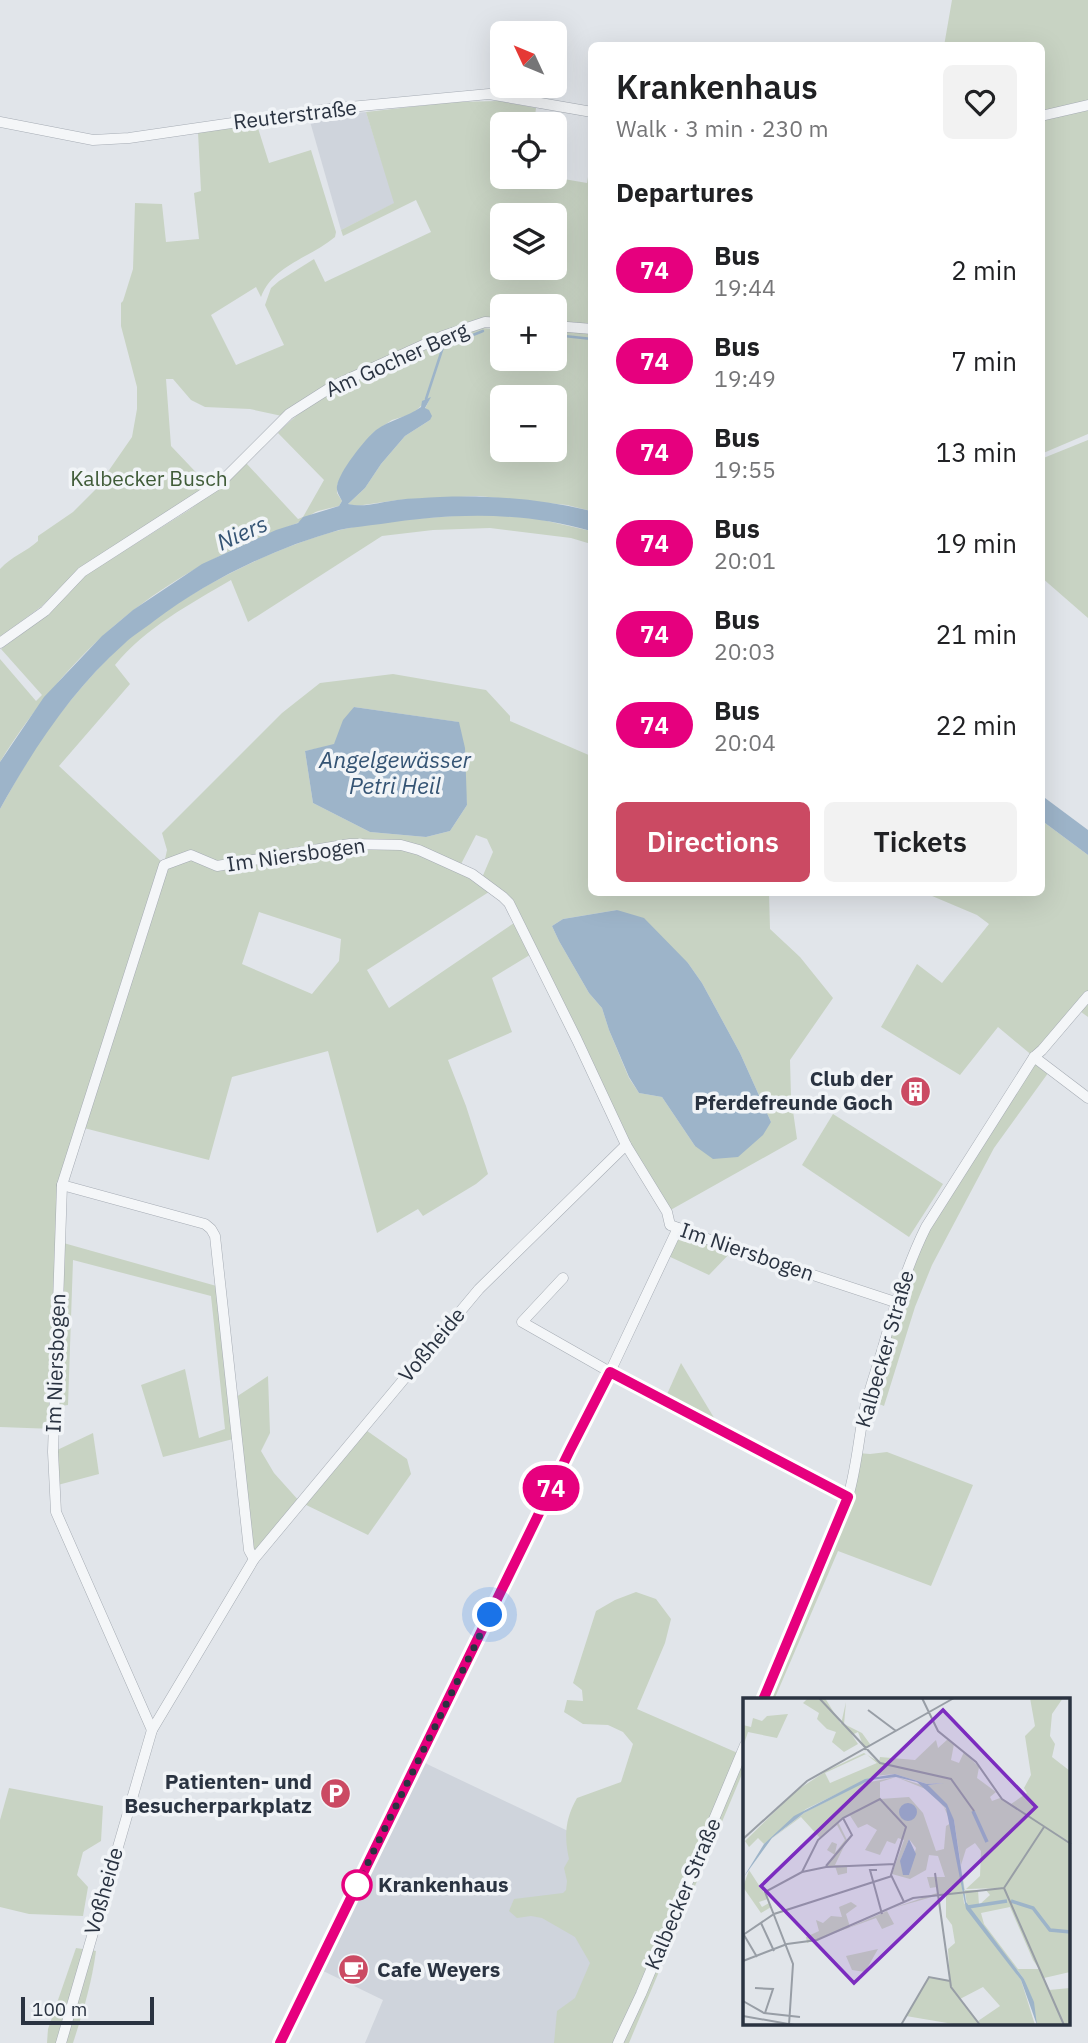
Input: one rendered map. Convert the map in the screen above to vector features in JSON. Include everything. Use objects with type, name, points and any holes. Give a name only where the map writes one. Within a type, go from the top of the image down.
[{"type":"street","name":"Reuterstraße","points":[[0,122],[93,140],[129,138],[328,109],[489,94],[588,111]]},
{"type":"street","points":[[1045,115],[1088,105]]},
{"type":"street","name":"Am Gocher Berg","points":[[0,643],[45,611],[82,572],[220,482],[289,414],[333,386],[443,336],[490,322]]},
{"type":"street","points":[[567,327],[588,329]]},
{"type":"street","name":"Im Niersbogen","points":[[152,1730],[56,1512],[53,1451],[62,1185],[164,865],[191,855],[217,866],[350,844],[390,844],[419,850],[472,874],[509,903],[626,1145],[667,1212],[670,1225],[895,1302]]},
{"type":"street","name":"Kalbecker Straße","points":[[764,1698],[848,1497],[855,1474],[870,1387],[895,1302],[916,1248],[926,1227],[1034,1057],[1088,996]]},
{"type":"street","points":[[1034,1057],[1088,1098]]},
{"type":"street","name":"Voßheide","points":[[61,2043],[152,1730],[254,1559],[480,1289],[626,1145]]},
{"type":"street","points":[[62,1185],[205,1224],[215,1236],[249,1550],[254,1559]]},
{"type":"street","points":[[281,2043],[678,1228]]},
{"type":"street","points":[[563,1278],[522,1322],[610,1372],[848,1497]]},
{"type":"street","name":"Kalbecker Straße","points":[[618,2043],[743,1750]]},
{"type":"shaded area","points":[[366,112],[395,203],[341,230],[309,118]]},
{"type":"shaded area","points":[[419,1759],[686,1887],[618,2043],[365,2043],[383,2000],[317,1968]]},
{"type":"green space","points":[[952,0],[1088,0],[1088,102],[1045,111],[1045,42],[945,42]]},
{"type":"green space","name":"Kalbecker Busch","points":[[499,101],[536,108],[536,112],[490,112],[490,189],[567,189],[567,180],[587,183],[588,177],[588,327],[567,324],[567,294],[490,294],[490,317],[484,317],[437,334],[328,384],[282,416],[250,409],[205,407],[191,400],[173,379],[166,379],[171,446],[208,485],[81,568],[42,606],[0,637],[0,569],[38,541],[38,536],[73,512],[96,489],[132,437],[137,409],[137,387],[121,326],[121,303],[133,269],[135,203],[162,204],[166,242],[199,239],[194,193],[201,191],[198,132],[257,125],[269,163],[311,150],[336,232],[335,237],[325,244],[283,269],[274,277],[261,297],[256,287],[211,315],[236,365],[284,345],[265,305],[271,288],[279,281],[314,259],[325,282],[431,232],[416,200],[343,236],[341,230],[394,203],[366,112],[453,102]]},
{"type":"green space","points":[[1088,110],[1088,434],[1045,452],[1045,120]]},
{"type":"green space","points":[[480,326],[490,329],[490,371],[567,371],[567,329],[588,331],[588,510],[567,505],[479,496],[398,500],[356,506],[348,504],[365,488],[405,436],[430,420],[425,409],[430,398],[412,414],[392,420],[374,432],[346,467],[337,485],[337,493],[342,501],[339,506],[318,511],[298,523],[247,543],[203,565],[126,616],[91,647],[59,681],[0,762],[0,659],[36,701],[42,695],[1,649],[47,615],[86,575],[189,510],[246,463],[298,519],[303,517],[324,480],[278,433],[303,410],[330,392]]},
{"type":"green space","points":[[1088,440],[1088,618],[1045,580],[1045,457]]},
{"type":"green space","points":[[478,514],[534,518],[588,530],[588,543],[571,538],[490,528],[433,530],[382,536],[248,622],[231,580],[154,628],[127,652],[115,665],[130,684],[59,766],[164,864],[167,850],[162,833],[282,713],[320,683],[393,674],[486,690],[510,716],[510,721],[588,755],[588,896],[769,896],[770,929],[800,957],[833,998],[790,1060],[791,1097],[797,1139],[667,1212],[626,1145],[533,953],[492,978],[512,1032],[448,1060],[488,1174],[423,1216],[418,1209],[377,1233],[328,1051],[232,1077],[209,1160],[80,1127],[62,1185],[60,1242],[220,1287],[233,1399],[268,1376],[270,1433],[261,1451],[274,1473],[300,1502],[254,1559],[237,1438],[163,1457],[141,1385],[185,1369],[199,1438],[225,1429],[211,1296],[73,1260],[68,1405],[54,1407],[54,1429],[0,1427],[0,809],[54,721],[84,684],[124,643],[171,607],[255,561],[340,530],[408,519]],"holes":[[[354,707],[458,722],[467,805],[450,831],[426,837],[370,832],[313,803],[305,751],[334,745]],[[476,835],[487,839],[493,852],[481,880],[459,868]],[[492,890],[517,921],[389,1008],[367,970]],[[617,910],[688,963],[702,983],[740,1053],[771,1122],[695,1146],[662,1097],[639,1093],[629,1078],[602,1008],[589,993],[552,926],[563,919]],[[259,912],[341,939],[339,961],[312,994],[242,964]]]},
{"type":"green space","points":[[1045,823],[1088,855],[1088,1017],[1077,1009],[1035,1056],[1051,1069],[994,1148],[932,1265],[915,1307],[884,1406],[867,1399],[916,1248],[1034,1057],[998,1027],[960,1075],[881,1027],[917,964],[942,983],[989,924],[977,915],[932,896],[1045,896]]},
{"type":"green space","points":[[833,1114],[943,1184],[909,1237],[802,1165]]},
{"type":"green space","points":[[678,1228],[734,1249],[709,1275],[666,1255]]},
{"type":"green space","points":[[681,1363],[722,1431],[664,1401]]},
{"type":"green space","points":[[363,1428],[407,1459],[411,1474],[368,1535],[300,1502]]},
{"type":"green space","points":[[93,1433],[99,1474],[54,1486],[53,1452]]},
{"type":"green space","points":[[887,1452],[973,1485],[931,1586],[838,1551],[775,1698],[764,1698],[833,1536],[858,1453]]},
{"type":"green space","points":[[636,1592],[656,1599],[671,1619],[665,1643],[637,1709],[740,1754],[743,1749],[743,1772],[629,2043],[554,2043],[557,2011],[575,1998],[590,1963],[575,1937],[542,1918],[517,1918],[509,1911],[514,1899],[563,1893],[566,1890],[564,1868],[569,1859],[567,1828],[577,1798],[621,1782],[633,1744],[623,1732],[608,1725],[583,1724],[564,1712],[567,1700],[583,1701],[582,1690],[573,1683],[596,1611]]},
{"type":"green space","points":[[9,1788],[103,1806],[101,1841],[83,1852],[77,1875],[88,1887],[83,1916],[29,1914],[0,1907],[0,1820]]},
{"type":"green space","points":[[76,1948],[96,1951],[90,1986],[73,2043],[47,2043],[48,2029]]},
{"type":"water","points":[[431,397],[425,408],[432,416],[430,420],[405,436],[365,488],[348,504],[366,505],[408,499],[459,497],[535,501],[588,510],[588,530],[513,517],[460,516],[407,520],[339,530],[290,546],[242,567],[175,606],[131,638],[105,662],[55,721],[0,809],[0,762],[44,697],[102,636],[133,610],[202,564],[276,530],[298,523],[303,517],[339,506],[342,501],[337,486],[347,465],[376,430],[421,407],[422,401]]},
{"type":"water","name":"Angelgewässer Petri Heil","points":[[354,707],[459,722],[465,748],[467,805],[450,831],[426,837],[370,832],[313,803],[305,751],[334,744],[343,720]]},
{"type":"water","points":[[1045,798],[1088,830],[1088,855],[1045,823]]},
{"type":"water","points":[[617,910],[644,918],[688,963],[702,983],[740,1053],[771,1122],[763,1135],[738,1157],[713,1159],[695,1146],[662,1097],[639,1093],[629,1077],[602,1008],[589,993],[552,926],[563,919]]},
{"type":"waterway","points":[[426,399],[443,347],[483,331]]},
{"type":"waterway","points":[[567,336],[588,339]]},
{"type":"bus line","name":"74","points":[[280,2043],[610,1372],[848,1497],[764,1698]]},
{"type":"place","name":"Club der Pferdefreunde Goch","points":[[916,1091]]},
{"type":"place","name":"Patienten- und Besucherparkplatz","points":[[335,1794]]},
{"type":"place","name":"Krankenhaus","points":[[357,1885]]},
{"type":"place","name":"Cafe Weyers","points":[[354,1970]]},
{"type":"route","points":[[357,1885],[490,1615]]},
{"type":"water label","name":"Niers","points":[[242,533]]}]
